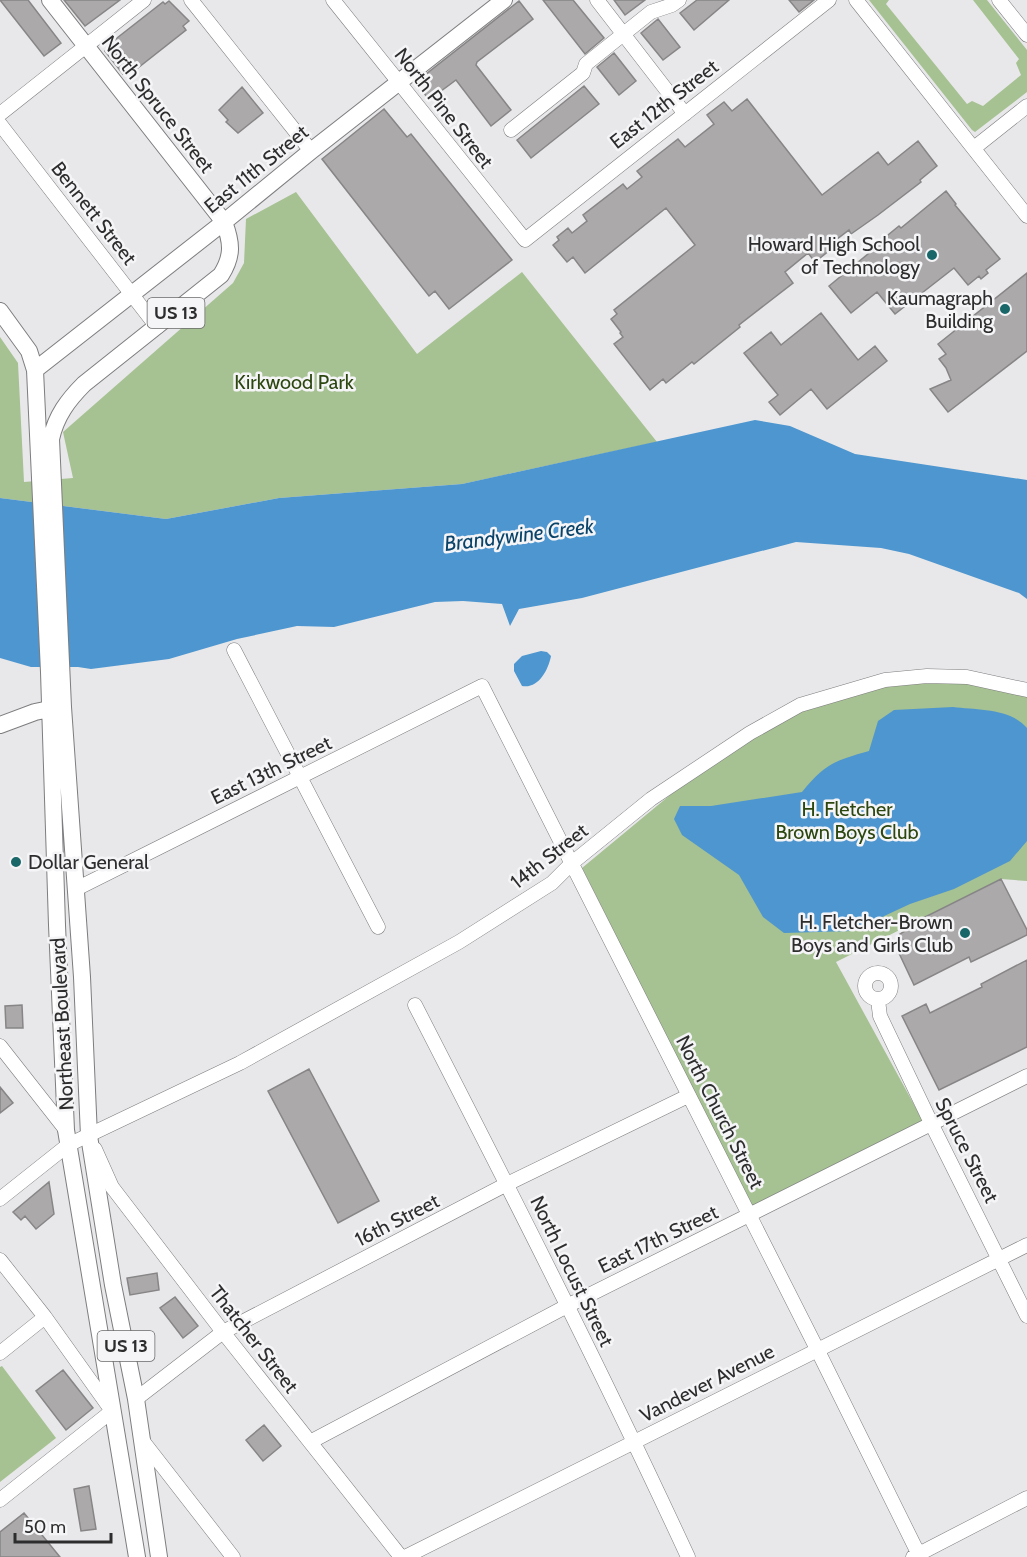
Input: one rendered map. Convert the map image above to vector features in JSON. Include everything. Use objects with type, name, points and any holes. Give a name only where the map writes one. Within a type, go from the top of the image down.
[{"type":"main road","name":"North Spruce Street","points":[[47,484],[54,427],[59,414],[72,397],[84,384],[221,275],[230,258],[231,246],[224,222],[50,0]]},
{"type":"main road","name":"East 11th Street","points":[[35,370],[504,0]]},
{"type":"main road","name":"US 13","points":[[0,312],[29,351],[35,370],[47,484]]},
{"type":"main road","name":"Northeast Boulevard","points":[[47,484],[56,671],[67,1138],[133,1555]]},
{"type":"main road","name":"Northeast Boulevard","points":[[56,708],[76,889],[89,1136],[113,1285],[136,1399],[159,1557]]},
{"type":"main road","points":[[0,725],[56,708]]},
{"type":"main road","points":[[112,1411],[121,1412],[129,1422],[141,1495],[146,1515],[153,1525]]},
{"type":"street","points":[[0,114],[144,0]]},
{"type":"street","points":[[191,0],[310,151]]},
{"type":"street","name":"North Pine Street","points":[[333,0],[525,240]]},
{"type":"street","points":[[597,0],[685,114]]},
{"type":"street","points":[[511,130],[583,72],[586,64],[623,33],[651,12],[672,5],[679,0]]},
{"type":"street","name":"East 12th Street","points":[[525,240],[829,0]]},
{"type":"street","points":[[856,0],[1027,216]]},
{"type":"street","points":[[999,0],[1027,35]]},
{"type":"street","points":[[974,148],[1027,106]]},
{"type":"street","name":"Bennett Street","points":[[0,124],[157,327]]},
{"type":"street","points":[[234,650],[378,927]]},
{"type":"street","name":"14th Street","points":[[0,1199],[67,1138],[89,1136],[240,1064],[459,942],[552,883],[572,863],[651,799],[750,733],[800,705],[885,680],[927,676],[967,676],[1027,690]]},
{"type":"street","name":"East 13th Street","points":[[76,889],[482,686]]},
{"type":"street","name":"North Church Street","points":[[482,686],[817,1349],[917,1556]]},
{"type":"street","name":"Spruce Street","points":[[878,1000],[880,1016],[1027,1316]]},
{"type":"street","name":"North Locust Street","points":[[414,1005],[507,1184],[688,1557]]},
{"type":"street","points":[[0,1046],[67,1138]]},
{"type":"street","name":"East 17th Street","points":[[309,1442],[567,1306],[1027,1076]]},
{"type":"street","name":"16th Street","points":[[136,1399],[223,1332],[507,1184],[688,1096]]},
{"type":"street","name":"Thatcher Street","points":[[89,1136],[112,1187],[309,1442],[403,1557]]},
{"type":"street","name":"Vandever Avenue","points":[[403,1557],[1027,1245]]},
{"type":"street","points":[[0,1260],[45,1317],[112,1411],[0,1500]]},
{"type":"street","points":[[0,1353],[45,1317]]},
{"type":"street","points":[[142,1440],[233,1557]]},
{"type":"street","points":[[917,1556],[1027,1498]]},
{"type":"green space","points":[[869,0],[889,0],[886,4],[967,104],[972,101],[983,106],[1021,75],[1016,63],[1019,59],[973,0],[987,0],[1027,50],[1027,92],[975,132]]},
{"type":"green space","name":"Kirkwood Park","points":[[296,192],[417,354],[522,272],[657,442],[462,484],[279,498],[166,519],[0,498],[0,337],[18,363],[24,482],[73,478],[63,432],[233,283],[244,263],[246,219]]},
{"type":"green space","name":"H. Fletcher Brown Boys Club","points":[[901,679],[965,681],[1027,697],[1027,881],[1001,879],[836,962],[923,1121],[752,1207],[582,868],[687,781],[795,708]]},
{"type":"green space","points":[[2,1366],[56,1438],[0,1482],[0,1367]]},
{"type":"water","name":"Brandywine Creek","points":[[755,420],[790,426],[855,454],[1027,480],[1027,599],[1019,593],[909,554],[881,548],[796,542],[582,598],[519,609],[510,626],[502,604],[463,601],[435,602],[334,627],[297,626],[237,639],[169,659],[91,669],[31,667],[0,658],[0,498],[166,519],[279,498],[462,484]]},
{"type":"water","points":[[541,651],[551,656],[545,673],[533,685],[522,686],[514,671],[514,664],[522,656]]},
{"type":"water","points":[[953,707],[1002,713],[1020,721],[1027,728],[1027,841],[1010,861],[954,889],[910,904],[852,931],[784,933],[763,917],[739,875],[682,835],[674,819],[680,806],[711,806],[802,792],[831,764],[869,751],[878,721],[894,710]]},
{"type":"building","points":[[0,0],[28,0],[61,43],[44,56]]},
{"type":"building","points":[[64,0],[120,0],[85,26]]},
{"type":"building","points":[[543,0],[573,0],[604,38],[585,54]]},
{"type":"building","points":[[614,0],[645,0],[625,15]]},
{"type":"building","points":[[697,0],[729,0],[694,30],[680,13]]},
{"type":"building","points":[[789,0],[814,0],[799,12]]},
{"type":"building","points":[[169,1],[189,21],[183,26],[186,30],[129,75],[126,71],[123,74],[105,51],[110,47],[108,45],[163,2],[165,4]]},
{"type":"building","points":[[519,1],[533,19],[476,65],[511,110],[491,126],[456,80],[429,100],[416,82]]},
{"type":"building","points":[[658,19],[680,47],[663,60],[641,33]]},
{"type":"building","points":[[614,53],[636,81],[619,95],[597,67]]},
{"type":"building","points":[[584,86],[599,104],[531,158],[517,140]]},
{"type":"building","points":[[242,87],[263,113],[238,133],[226,122],[228,120],[219,110]]},
{"type":"building","points":[[747,99],[822,195],[878,152],[888,165],[918,141],[937,166],[920,180],[921,182],[878,215],[851,234],[849,230],[832,243],[835,246],[815,262],[808,253],[785,272],[793,283],[694,364],[692,362],[666,383],[663,379],[650,390],[614,344],[623,337],[611,319],[617,314],[614,310],[695,245],[666,208],[585,273],[573,257],[567,262],[553,245],[559,240],[557,237],[568,228],[572,233],[587,221],[583,215],[623,184],[627,189],[642,177],[637,171],[678,139],[685,147],[714,124],[707,115],[724,102],[732,111]]},
{"type":"building","points":[[384,109],[407,137],[411,134],[512,260],[449,309],[435,291],[429,296],[322,159]]},
{"type":"building","name":"Howard High School of Technology","points":[[946,191],[1000,259],[986,270],[988,273],[981,279],[979,276],[968,285],[954,268],[895,314],[877,292],[851,313],[829,286],[899,226],[901,228]]},
{"type":"building","name":"Kaumagraph Building","points":[[1027,273],[1027,351],[948,412],[930,389],[951,380],[939,359],[946,354],[938,344]]},
{"type":"building","points":[[821,313],[858,360],[875,346],[887,361],[827,409],[811,389],[780,415],[769,402],[778,395],[744,353],[771,332],[781,345]]},
{"type":"building","name":"H. Fletcher-Brown Boys and Girls Club","points":[[1001,879],[1027,930],[1027,935],[971,962],[969,957],[914,985],[898,951],[906,946],[900,934],[905,931],[903,928]]},
{"type":"building","points":[[1027,960],[1027,1047],[939,1090],[902,1016],[926,1004],[930,1013],[982,987],[981,984]]},
{"type":"building","points":[[22,1005],[23,1028],[6,1028],[5,1006]]},
{"type":"building","points":[[309,1069],[379,1201],[338,1223],[268,1091]]},
{"type":"building","points":[[0,1087],[13,1103],[0,1113]]},
{"type":"building","points":[[49,1182],[54,1214],[36,1229],[25,1216],[21,1220],[13,1212]]},
{"type":"building","points":[[157,1273],[159,1290],[130,1295],[127,1278]]},
{"type":"building","points":[[175,1297],[198,1326],[183,1338],[160,1308]]},
{"type":"building","points":[[63,1370],[93,1408],[66,1430],[36,1391]]},
{"type":"building","points":[[264,1425],[281,1446],[263,1461],[246,1440]]},
{"type":"building","points":[[89,1486],[96,1529],[81,1531],[74,1489]]},
{"type":"building","points":[[24,1513],[60,1557],[0,1557],[0,1532]]},
{"type":"place","name":"Howard High School of Technology","points":[[932,255]]},
{"type":"place","name":"Kaumagraph Building","points":[[1005,309]]},
{"type":"place","name":"Dollar General","points":[[16,862]]},
{"type":"place","name":"H. Fletcher-Brown Boys and Girls Club","points":[[965,933]]}]
